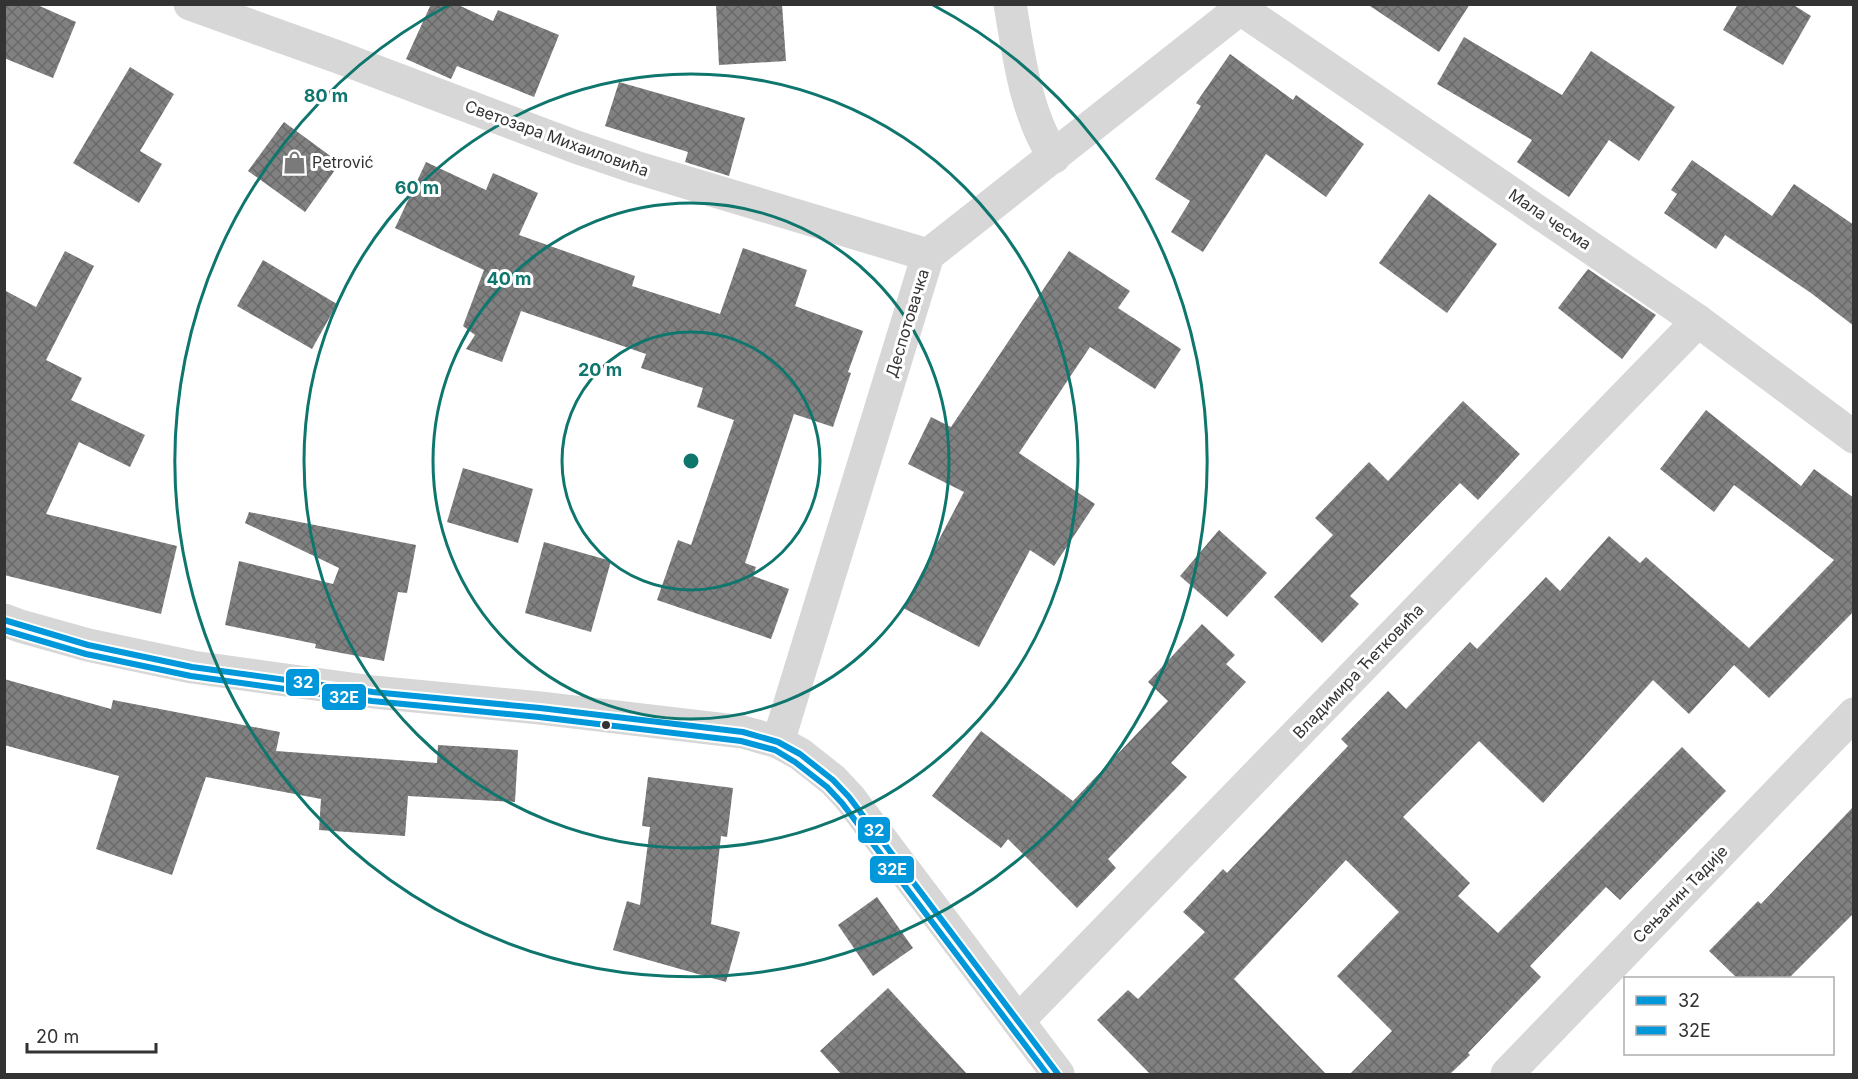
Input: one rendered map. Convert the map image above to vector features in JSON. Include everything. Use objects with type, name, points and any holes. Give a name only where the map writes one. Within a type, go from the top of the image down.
[{"type":"street","name":"Светозара Михаиловића","points":[[190,4],[586,150],[928,255]]},
{"type":"street","points":[[1010,4],[1021,69],[1033,117],[1042,139],[1054,157]]},
{"type":"street","name":"Деспотовачка","points":[[778,742],[928,255],[1244,7]]},
{"type":"street","name":"Мала чесма","points":[[1244,7],[1698,321],[1854,437]]},
{"type":"street","name":"Владимира Ћетковића","points":[[1018,1021],[1698,321]]},
{"type":"street","points":[[4,620],[88,645],[192,667],[373,692],[540,708],[743,732],[778,742],[800,754],[849,797],[1058,1074]]},
{"type":"street","name":"Сењанин Тадије","points":[[1507,1074],[1854,714]]},
{"type":"building","points":[[4,4],[35,4],[76,22],[53,78],[4,58]]},
{"type":"building","points":[[431,4],[456,4],[493,21],[498,10],[559,35],[534,97],[457,66],[451,79],[406,59]]},
{"type":"building","points":[[716,4],[782,4],[786,61],[719,65]]},
{"type":"building","points":[[1367,4],[1470,4],[1439,52]]},
{"type":"building","points":[[1738,4],[1792,4],[1811,16],[1783,65],[1723,30]]},
{"type":"building","points":[[1464,37],[1562,95],[1591,51],[1675,107],[1639,161],[1609,140],[1569,197],[1517,162],[1532,140],[1437,84]]},
{"type":"building","points":[[1230,54],[1293,100],[1296,95],[1364,144],[1326,197],[1266,154],[1203,252],[1171,232],[1190,201],[1155,179],[1201,106],[1196,103]]},
{"type":"building","points":[[130,67],[174,94],[140,151],[162,164],[139,203],[73,163]]},
{"type":"building","points":[[619,82],[745,118],[729,176],[685,162],[688,152],[605,126]]},
{"type":"building","points":[[284,122],[340,163],[305,212],[248,171]]},
{"type":"building","points":[[1692,160],[1772,216],[1794,184],[1854,225],[1854,326],[1811,293],[1725,235],[1716,249],[1664,213],[1677,194],[1671,190]]},
{"type":"building","points":[[426,162],[486,190],[493,173],[538,193],[519,235],[635,276],[632,286],[720,314],[743,248],[807,270],[795,306],[863,331],[848,372],[851,373],[833,427],[794,414],[745,563],[756,567],[753,576],[789,589],[771,639],[657,600],[678,540],[691,545],[734,420],[697,407],[703,388],[641,368],[646,354],[521,311],[502,362],[466,349],[475,335],[463,326],[484,270],[395,228]]},
{"type":"building","points":[[1429,194],[1497,244],[1447,313],[1379,263]]},
{"type":"building","points":[[65,251],[94,266],[46,360],[82,378],[71,400],[145,435],[130,467],[79,442],[46,514],[177,546],[161,614],[4,575],[4,290],[36,307]]},
{"type":"building","points":[[1069,251],[1130,291],[1118,308],[1181,349],[1155,389],[1090,347],[1019,453],[1095,504],[1054,566],[1030,550],[979,647],[903,608],[964,492],[908,464],[931,417],[951,427]]},
{"type":"building","points":[[263,260],[337,304],[312,349],[237,306]]},
{"type":"building","points":[[1588,269],[1656,315],[1622,359],[1558,308]]},
{"type":"building","points":[[1463,401],[1520,454],[1478,500],[1460,483],[1350,596],[1359,604],[1322,643],[1274,597],[1333,535],[1315,518],[1369,462],[1388,481]]},
{"type":"building","points":[[1706,410],[1801,486],[1814,469],[1854,498],[1854,611],[1769,698],[1734,665],[1689,714],[1653,680],[1543,803],[1479,741],[1403,817],[1470,883],[1458,896],[1498,933],[1682,747],[1726,791],[1620,900],[1606,887],[1530,966],[1541,977],[1450,1074],[1350,1074],[1392,1031],[1337,976],[1399,912],[1346,860],[1234,979],[1326,1074],[1150,1074],[1097,1020],[1128,990],[1138,999],[1205,932],[1183,912],[1223,869],[1227,873],[1348,746],[1341,739],[1388,691],[1406,709],[1470,642],[1477,649],[1546,577],[1560,591],[1609,536],[1640,563],[1646,557],[1749,648],[1834,560],[1734,485],[1714,512],[1660,469]]},
{"type":"building","points":[[463,468],[533,489],[518,543],[447,522]]},
{"type":"building","points":[[249,512],[416,545],[407,593],[398,592],[384,661],[315,648],[316,644],[225,625],[239,561],[333,584],[339,568],[245,523]]},
{"type":"building","points":[[1219,530],[1267,573],[1227,617],[1180,576]]},
{"type":"building","points":[[544,542],[611,561],[591,632],[525,613]]},
{"type":"building","points":[[1202,624],[1235,655],[1226,664],[1246,682],[1171,763],[1187,777],[1108,859],[1116,868],[1077,908],[1008,839],[1001,848],[932,796],[981,731],[1073,801],[1168,701],[1148,682]]},
{"type":"building","points":[[4,679],[111,709],[113,700],[280,732],[276,751],[437,763],[438,745],[518,750],[515,802],[408,796],[405,836],[319,830],[321,799],[206,777],[172,875],[96,849],[119,776],[4,745]]},
{"type":"building","points":[[648,777],[733,788],[727,837],[721,836],[711,924],[740,932],[726,982],[613,950],[627,901],[640,905],[650,827],[642,826]]},
{"type":"building","points":[[1854,806],[1854,913],[1790,977],[1736,977],[1709,951],[1758,901],[1761,904]]},
{"type":"building","points":[[877,897],[913,948],[873,976],[838,925]]},
{"type":"building","points":[[888,988],[967,1074],[841,1074],[820,1051]]},
{"type":"transit line","name":"32","points":[[4,620],[88,645],[192,667],[373,692],[540,708],[743,732],[778,742],[800,754],[833,780],[849,797],[1058,1074]]},
{"type":"transit line","name":"32E","points":[[4,630],[86,654],[191,676],[372,701],[539,717],[741,741],[775,750],[795,762],[827,787],[842,803],[1047,1074]]},
{"type":"place","name":"Petrović","points":[[294,162]]}]
